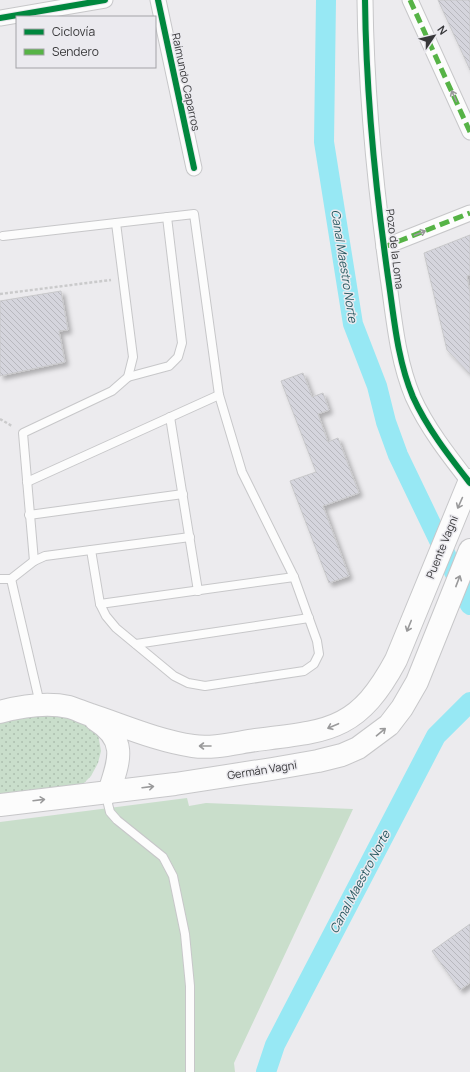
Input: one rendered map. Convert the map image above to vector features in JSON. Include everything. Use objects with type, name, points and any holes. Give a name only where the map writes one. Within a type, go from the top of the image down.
[{"type":"main road","name":"Puente Vagni","points":[[87,714],[149,735],[193,746],[218,745],[305,734],[332,728],[364,707],[377,693],[396,660],[450,525],[470,482]]},
{"type":"main road","name":"Germán Vagni","points":[[0,805],[109,792],[272,769],[324,759],[358,748],[389,725],[402,708],[417,682],[470,550]]},
{"type":"main road","points":[[0,712],[40,704],[69,707],[87,714],[105,725],[119,745],[118,763],[109,792]]},
{"type":"street","points":[[0,18],[105,0]]},
{"type":"street","name":"Raimundo Caparros","points":[[158,0],[194,168]]},
{"type":"street","name":"Pozo de la Loma","points":[[364,0],[366,64],[384,247],[402,362],[414,398],[435,436],[470,482]]},
{"type":"street","points":[[410,0],[470,132]]},
{"type":"street","points":[[384,247],[470,213]]},
{"type":"lane","points":[[3,236],[194,214],[219,395],[242,472],[294,577],[317,641],[319,654],[314,664],[304,671],[205,686],[188,682],[174,676],[116,628],[106,616],[100,604],[91,550]]},
{"type":"lane","points":[[34,561],[22,432],[112,391],[128,377],[169,366],[178,357],[182,343],[167,217]]},
{"type":"lane","points":[[116,223],[133,358],[128,377]]},
{"type":"lane","points":[[27,482],[219,395]]},
{"type":"lane","points":[[170,417],[198,591]]},
{"type":"lane","points":[[30,516],[183,494]]},
{"type":"lane","points":[[0,579],[11,579],[34,561],[45,556],[190,537]]},
{"type":"lane","points":[[100,604],[294,577]]},
{"type":"lane","points":[[11,579],[40,704]]},
{"type":"lane","points":[[136,644],[309,618]]},
{"type":"lane","points":[[109,792],[108,804],[110,812],[117,820],[164,857],[173,876],[185,934],[190,986],[190,1072]]},
{"type":"path","points":[[0,294],[123,278]]},
{"type":"green space","points":[[38,714],[80,717],[98,734],[101,751],[98,763],[91,776],[84,783],[0,796],[0,722]]},
{"type":"green space","points":[[187,798],[189,806],[206,803],[353,809],[234,1063],[235,1072],[0,1072],[0,822]]},
{"type":"building","points":[[438,0],[470,0],[470,70]]},
{"type":"building","points":[[470,235],[470,275],[467,276],[470,293],[470,374],[447,350],[424,253]]},
{"type":"building","points":[[61,291],[68,330],[59,331],[65,362],[0,376],[0,301]]},
{"type":"building","points":[[303,373],[312,397],[323,393],[329,410],[318,414],[328,442],[338,438],[359,493],[323,506],[349,576],[329,583],[290,481],[316,472],[281,381]]},
{"type":"building","points":[[470,924],[470,983],[460,990],[432,951]]},
{"type":"waterway","name":"Canal Maestro Norte","points":[[326,0],[324,142],[353,324],[377,386],[386,422],[398,455],[470,605]]},
{"type":"waterway","name":"Canal Maestro Norte","points":[[266,1072],[275,1045],[436,736],[470,702]]},
{"type":"marked path","points":[[410,0],[470,132]]},
{"type":"marked path","points":[[384,247],[470,213]]},
{"type":"cycle path","points":[[0,18],[105,0]]},
{"type":"cycle path","points":[[158,0],[194,168]]},
{"type":"cycle path","points":[[365,0],[369,104],[375,173],[394,323],[403,368],[413,397],[425,420],[439,442],[470,483]]}]
